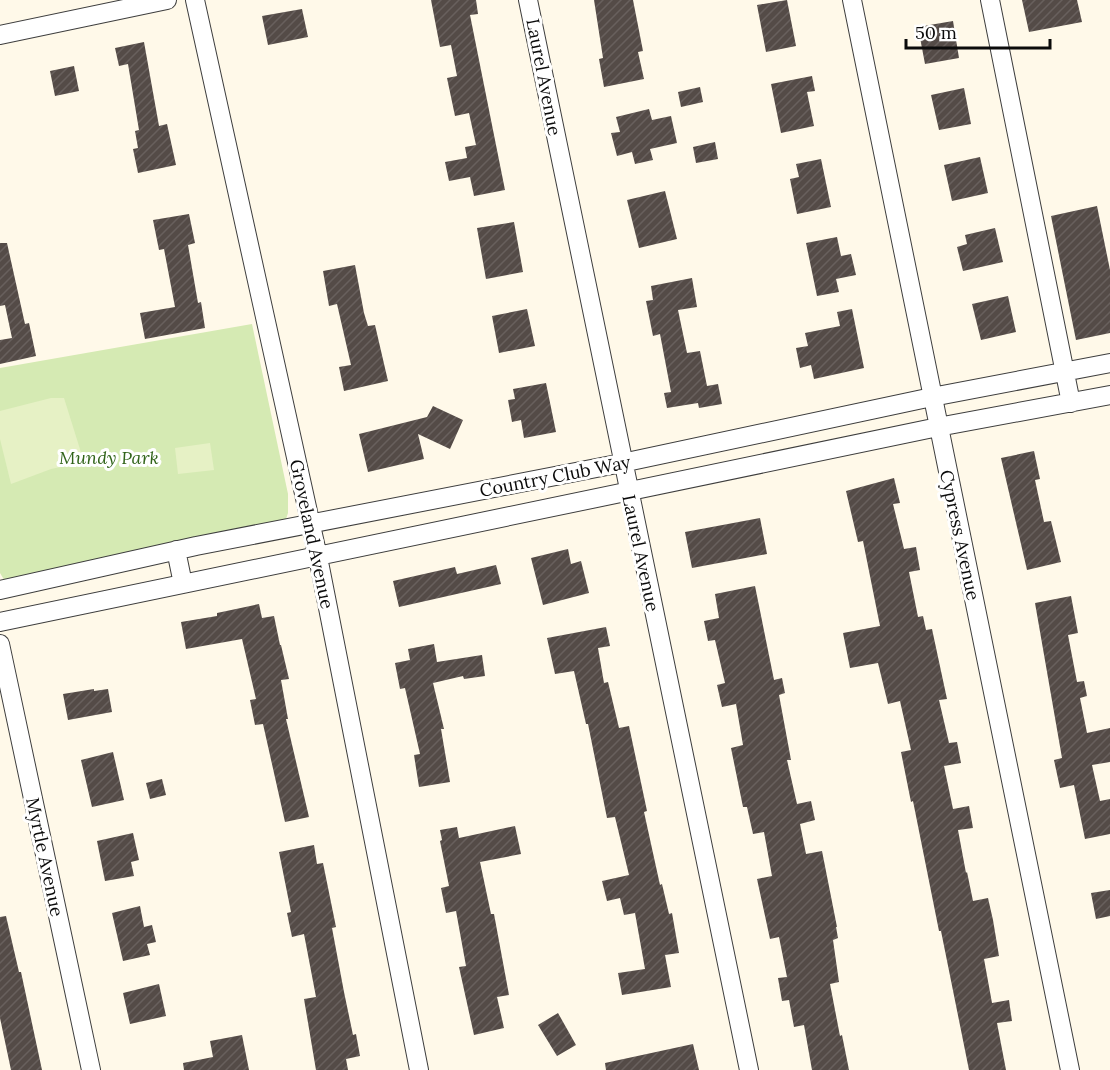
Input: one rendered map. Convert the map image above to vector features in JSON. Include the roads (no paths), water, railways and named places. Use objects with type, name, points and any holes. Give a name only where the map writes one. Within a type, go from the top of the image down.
[{"type":"street","points":[[0,35],[167,0]]},
{"type":"street","name":"Groveland Avenue","points":[[195,0],[318,556],[418,1070]]},
{"type":"street","name":"Laurel Avenue","points":[[528,0],[749,1070]]},
{"type":"street","name":"Cypress Avenue","points":[[852,0],[1070,1070]]},
{"type":"street","points":[[990,0],[1071,403]]},
{"type":"street","name":"Country Club Way","points":[[0,590],[176,550],[622,463],[932,397],[1110,363]]},
{"type":"street","name":"Country Club Way","points":[[0,622],[628,491],[1110,395]]},
{"type":"street","points":[[176,550],[183,584]]},
{"type":"street","name":"Myrtle Avenue","points":[[0,644],[91,1070]]},
{"type":"park label","name":"Mundy Park","points":[[109,457]]}]
